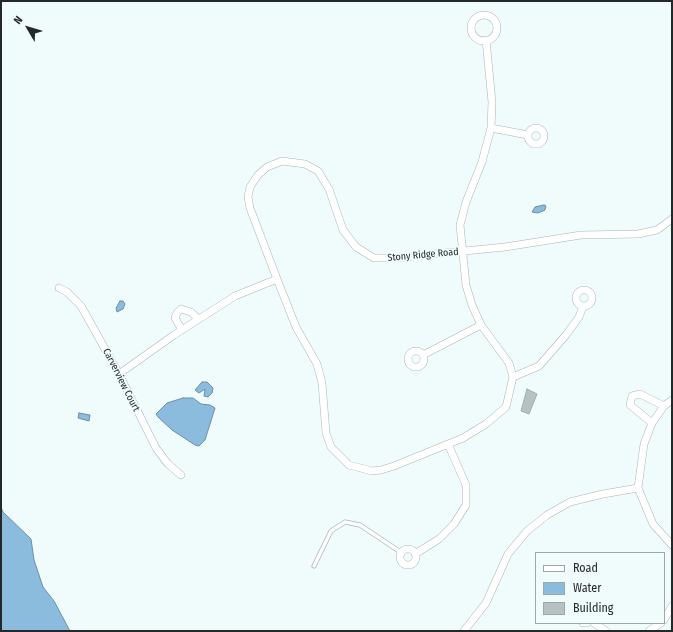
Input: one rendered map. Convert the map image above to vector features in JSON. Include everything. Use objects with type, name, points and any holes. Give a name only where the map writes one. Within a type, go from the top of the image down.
[{"type":"street","points":[[486,40],[492,102],[491,128],[482,162],[466,202],[460,225],[466,285],[472,306],[481,325],[503,354],[513,377],[539,366],[566,335],[579,317],[583,306]]},
{"type":"street","points":[[491,128],[528,135]]},
{"type":"street","name":"Stony Ridge Road","points":[[513,377],[506,407],[497,416],[463,438],[381,470],[364,470],[349,465],[332,447],[326,433],[322,383],[316,364],[296,326],[250,208],[248,197],[250,187],[258,175],[274,163],[289,160],[305,164],[318,171],[329,189],[343,230],[356,246],[374,258],[394,258],[541,243],[581,235],[638,234],[657,230],[672,219]]},
{"type":"street","points":[[119,374],[198,319],[235,296],[277,279]]},
{"type":"street","name":"Carverview Court","points":[[59,288],[67,292],[81,306],[119,374],[156,448],[168,464],[181,475]]},
{"type":"street","points":[[182,330],[175,318],[177,313],[182,309],[191,312],[198,319]]},
{"type":"street","points":[[423,356],[481,325]]},
{"type":"street","points":[[652,423],[634,410],[630,405],[632,396],[640,394],[664,406]]},
{"type":"street","points":[[672,400],[664,406],[652,423],[644,444],[638,488],[653,524],[672,544]]},
{"type":"street","points":[[415,554],[439,539],[454,524],[466,505],[466,485],[448,444]]},
{"type":"street","points":[[464,631],[486,603],[508,554],[527,531],[547,515],[570,502],[638,488]]},
{"type":"street","points":[[410,550],[415,554],[415,562],[408,565],[401,561],[402,553],[410,550]]},
{"type":"street","points":[[665,618],[672,606]]},
{"type":"street","points":[[596,624],[606,631]]},
{"type":"street","points":[[649,631],[660,624]]},
{"type":"lane","points":[[314,566],[331,531],[345,522],[360,525],[402,553]]},
{"type":"water","points":[[546,206],[545,210],[538,213],[532,212],[535,207]]},
{"type":"water","points":[[120,301],[123,301],[125,304],[123,309],[117,312],[116,308]]},
{"type":"water","points":[[202,382],[207,382],[213,388],[212,393],[208,397],[204,396],[205,389],[199,393],[195,390]]},
{"type":"water","points":[[183,398],[193,398],[201,404],[210,405],[215,408],[205,440],[199,446],[172,430],[156,414],[167,403]]},
{"type":"water","points":[[79,413],[90,415],[89,421],[78,418]]},
{"type":"water","points":[[1,507],[3,512],[31,539],[34,560],[43,587],[54,601],[70,631],[1,631]]},
{"type":"building","points":[[527,389],[537,394],[529,414],[521,411]]}]
